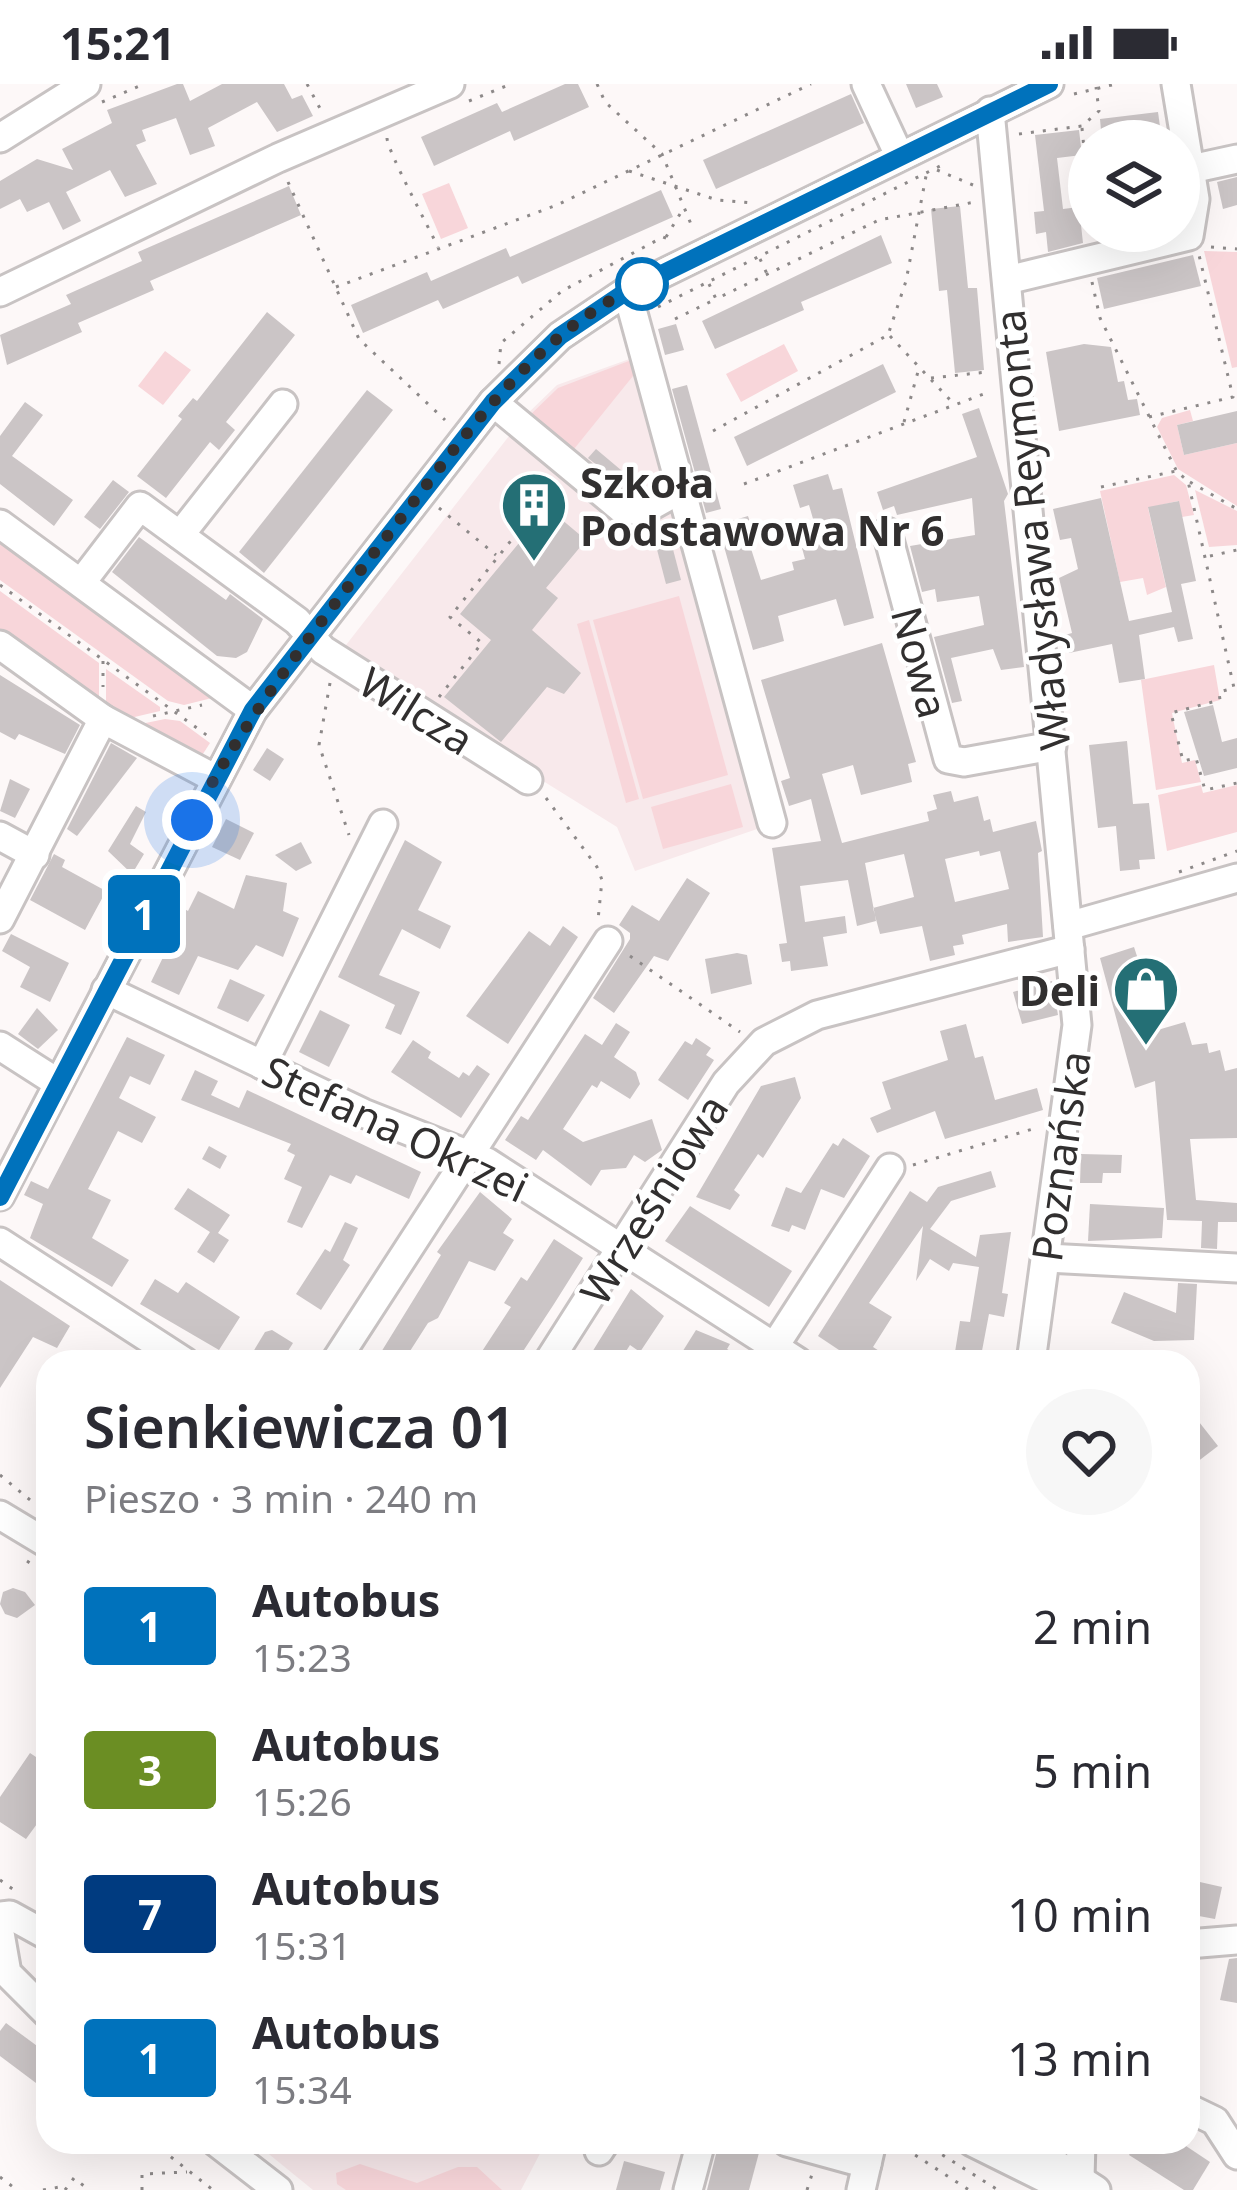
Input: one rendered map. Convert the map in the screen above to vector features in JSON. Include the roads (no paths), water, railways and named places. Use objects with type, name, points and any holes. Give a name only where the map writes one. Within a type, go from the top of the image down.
[{"type":"street","points":[[0,138],[86,84]]},
{"type":"street","points":[[0,292],[278,158],[450,84]]},
{"type":"street","points":[[866,84],[899,155]]},
{"type":"street","points":[[1176,84],[1182,120]]},
{"type":"street","points":[[0,1196],[253,710],[493,402],[560,336],[627,291],[990,111],[1058,90]]},
{"type":"street","name":"Władysława Reymonta","points":[[990,111],[1069,937]]},
{"type":"street","points":[[1200,167],[1237,159]]},
{"type":"street","points":[[1007,280],[1123,252]]},
{"type":"street","points":[[627,291],[772,823]]},
{"type":"street","points":[[493,402],[622,509],[642,511],[681,489]]},
{"type":"street","points":[[180,535],[283,404]]},
{"type":"street","name":"Wilcza","points":[[81,584],[140,506],[335,658],[528,780]]},
{"type":"street","points":[[0,524],[253,710]]},
{"type":"street","name":"Nowa","points":[[887,532],[948,759],[964,762],[1052,746]]},
{"type":"street","points":[[0,645],[109,722],[214,778]]},
{"type":"street","points":[[0,919],[109,722]]},
{"type":"street","points":[[262,1065],[383,824]]},
{"type":"street","points":[[0,836],[35,855]]},
{"type":"street","points":[[1069,937],[1237,878]]},
{"type":"street","name":"Wrześniowa","points":[[556,1350],[757,1040],[817,1015],[1069,937]]},
{"type":"street","name":"Poznańska","points":[[1033,1350],[1076,1047],[1069,937]]},
{"type":"street","points":[[343,1350],[608,941]]},
{"type":"street","name":"Stefana Okrzei","points":[[106,990],[262,1065],[469,1155],[622,1249],[763,1350]]},
{"type":"street","points":[[0,1046],[58,1083]]},
{"type":"street","points":[[772,1350],[890,1168]]},
{"type":"street","points":[[0,1242],[166,1350]]},
{"type":"street","points":[[1047,1258],[1237,1268]]},
{"type":"street","points":[[7,1515],[36,1536]]},
{"type":"street","points":[[0,1916],[10,1915],[36,1929]]},
{"type":"street","points":[[0,1933],[8,1973],[36,2002]]},
{"type":"street","points":[[1200,1943],[1237,1940]]},
{"type":"street","points":[[1200,2114],[1215,2121],[1237,2155]]},
{"type":"street","points":[[232,2154],[278,2190]]},
{"type":"street","points":[[688,2190],[698,2154]]},
{"type":"street","points":[[827,2154],[867,2166]]},
{"type":"street","points":[[1002,2154],[1082,2186]]},
{"type":"street","points":[[1038,2154],[1082,2186]]},
{"type":"street","points":[[1081,2154],[1082,2186]]},
{"type":"place","name":"Szkoła Podstawowa Nr 6","points":[[534,564]]},
{"type":"place","name":"Deli","points":[[1146,1048]]}]
